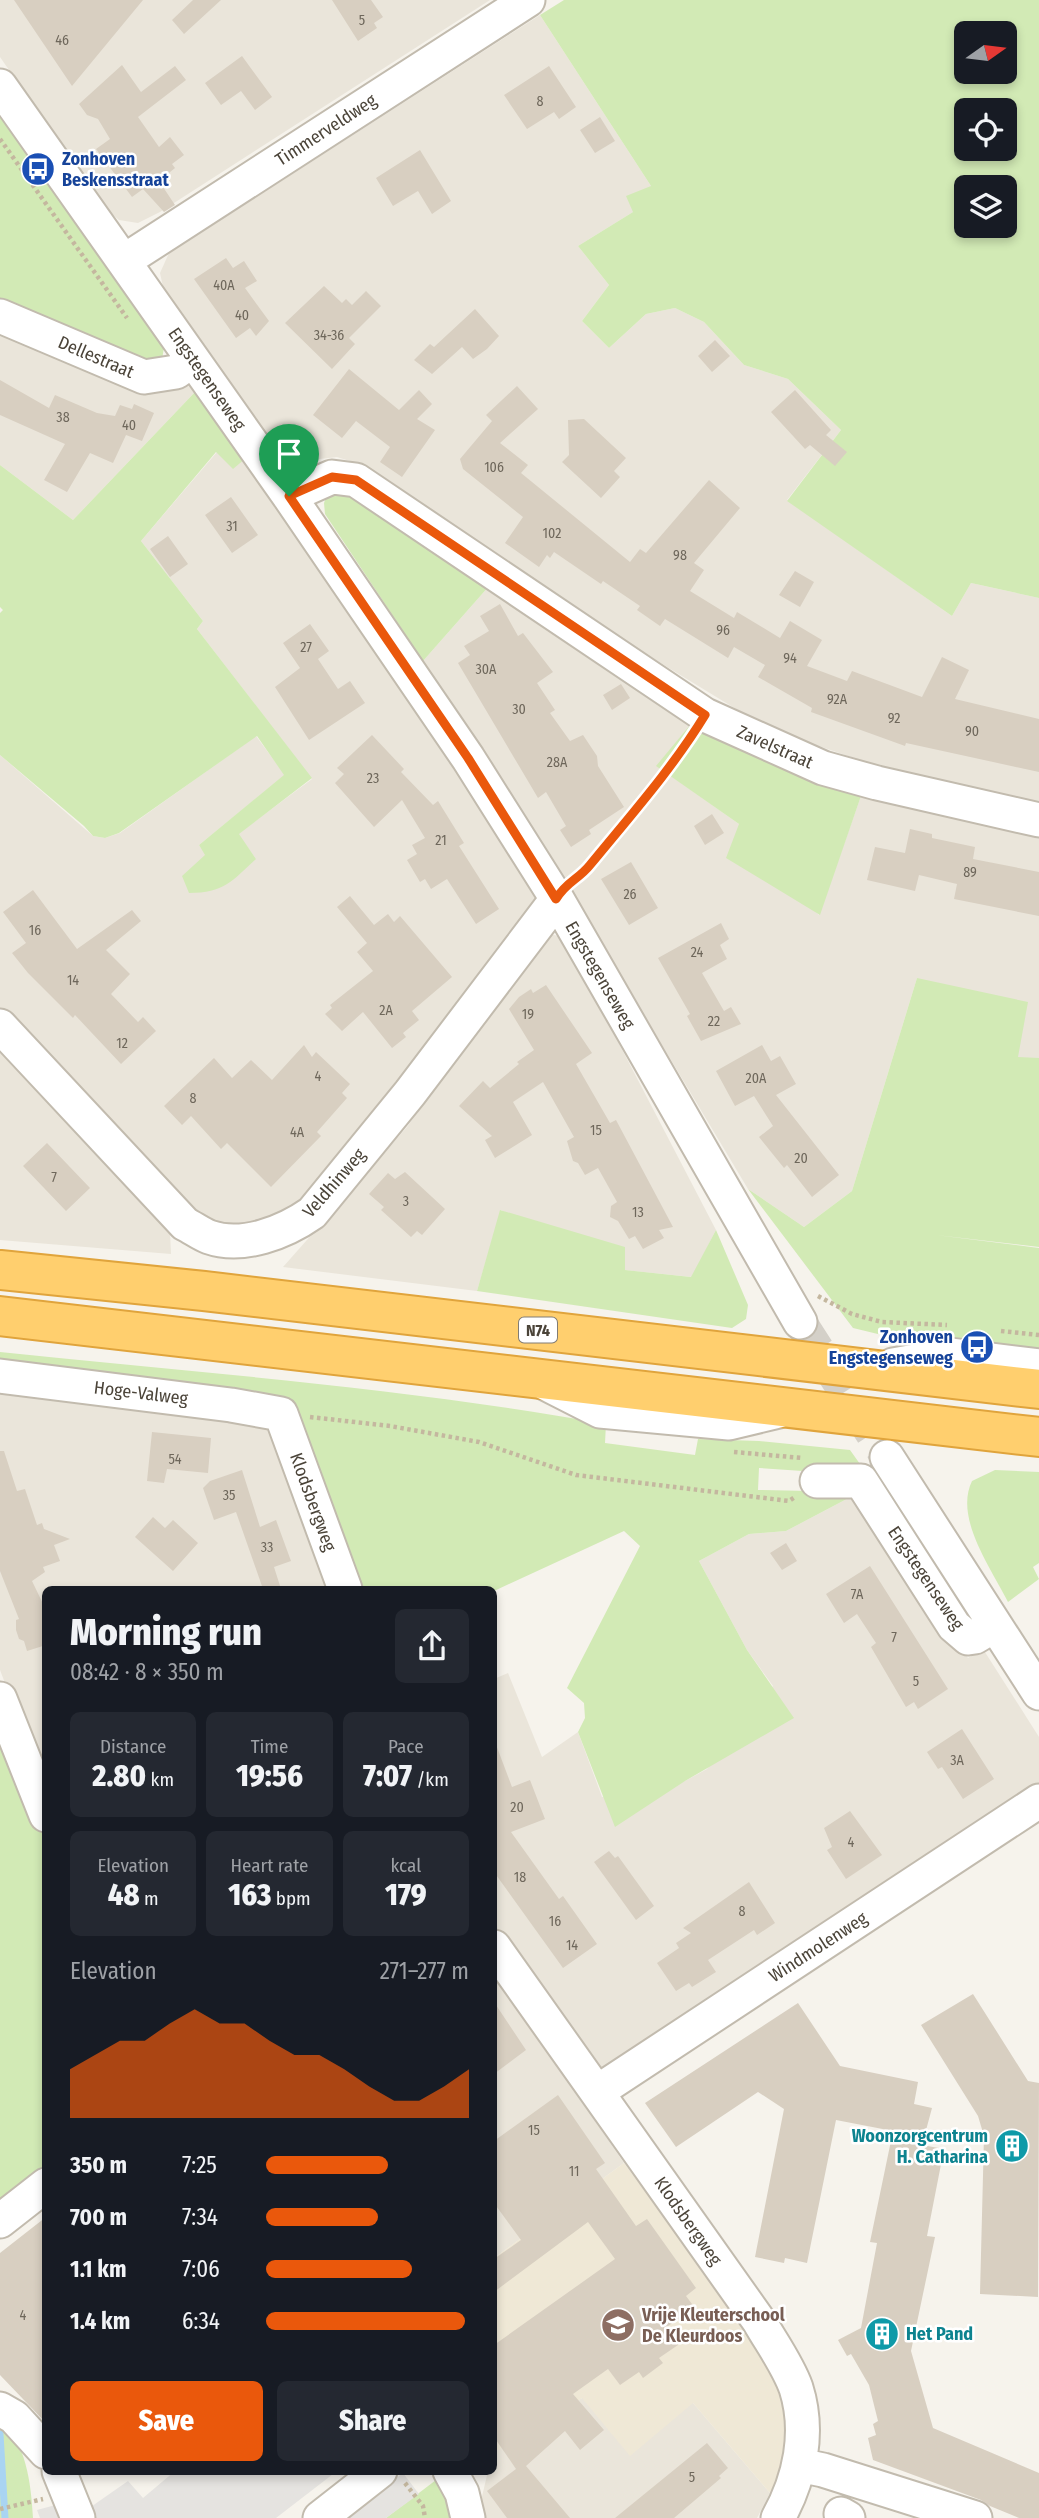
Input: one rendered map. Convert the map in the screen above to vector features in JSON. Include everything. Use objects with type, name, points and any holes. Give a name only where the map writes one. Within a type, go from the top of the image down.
[{"type":"highway","name":"N74","points":[[0,1270],[204,1291],[1039,1389]]},
{"type":"highway","points":[[0,1316],[1039,1437]]},
{"type":"street","name":"Timmerveldweg","points":[[124,261],[528,0]]},
{"type":"street","name":"Engstegenseweg","points":[[0,86],[289,496],[468,758],[556,899],[800,1322]]},
{"type":"street","name":"Dellestraat","points":[[0,316],[144,377],[176,372],[193,360]]},
{"type":"street","name":"Zavelstraat","points":[[289,496],[332,477],[356,480],[705,715],[824,768],[877,783],[1039,820]]},
{"type":"street","name":"Veldhinweg","points":[[0,1026],[185,1224],[211,1237],[239,1241],[269,1235],[296,1224],[312,1213],[410,1093],[556,899]]},
{"type":"street","points":[[872,1369],[950,1355],[1039,1366]]},
{"type":"street","name":"Hoge-Valweg","points":[[0,1376],[231,1405],[281,1414]]},
{"type":"street","name":"Klodsbergweg","points":[[281,1414],[344,1586]]},
{"type":"street","name":"Engstegenseweg","points":[[887,1457],[1039,1693]]},
{"type":"street","name":"Engstegenseweg","points":[[817,1481],[861,1481],[961,1634],[968,1638],[975,1637],[995,1625]]},
{"type":"street","points":[[0,1699],[42,1805]]},
{"type":"street","name":"Windmolenweg","points":[[597,2092],[1039,1801]]},
{"type":"street","name":"Klodsbergweg","points":[[497,1951],[759,2321],[795,2386],[803,2423],[799,2465],[791,2496],[778,2518]]},
{"type":"street","points":[[0,2221],[42,2189]]},
{"type":"street","points":[[0,2409],[14,2417],[42,2448]]},
{"type":"street","points":[[799,2465],[963,2516]]},
{"type":"street","points":[[61,2475],[78,2518]]},
{"type":"street","points":[[320,2518],[375,2475]]},
{"type":"street","points":[[452,2475],[462,2493],[468,2518]]},
{"type":"path","points":[[556,899],[566,883],[584,872],[647,795],[685,747],[705,715]]},
{"type":"path","points":[[812,1288],[818,1296],[852,1314],[882,1322],[951,1326]]},
{"type":"path","points":[[989,1329],[1039,1335]]},
{"type":"path","points":[[281,1414],[390,1426],[479,1442],[576,1475],[789,1501],[817,1481]]},
{"type":"path","points":[[416,2496],[423,2506],[425,2518]]},
{"type":"path","points":[[0,2509],[13,2507]]},
{"type":"shaded area","points":[[0,0],[490,0],[160,212],[138,223],[119,220],[104,207],[0,57]]},
{"type":"shaded area","points":[[540,15],[651,186],[633,212],[578,246],[609,285],[582,321],[609,348],[646,314],[675,308],[704,322],[744,365],[788,379],[841,430],[787,500],[952,616],[971,583],[1039,598],[1039,802],[892,771],[769,729],[631,645],[359,464],[337,457],[286,463],[164,291],[160,273],[169,253]]},
{"type":"shaded area","points":[[0,328],[186,382],[195,392],[73,520],[0,465]]},
{"type":"shaded area","points":[[217,452],[246,458],[537,889],[533,905],[462,1010],[303,1204],[245,1229],[197,1219],[0,1018],[0,755],[93,836],[105,838],[120,833],[256,736],[285,775],[199,845],[206,855],[256,859],[238,834],[312,779],[197,629],[203,621],[141,541]]},
{"type":"shaded area","points":[[490,585],[695,719],[657,766],[739,824],[819,915],[861,796],[1039,826],[1039,1058],[1018,1058],[917,978],[852,1191],[804,1227],[748,1189],[585,916],[423,661]]},
{"type":"shaded area","points":[[551,934],[564,938],[716,1230],[692,1277],[624,1270],[501,1210],[477,1291],[283,1267],[407,1127],[540,939]]},
{"type":"shaded area","points":[[0,1046],[170,1232],[171,1254],[0,1240]]},
{"type":"shaded area","points":[[0,1387],[274,1424],[332,1586],[42,1586],[42,1780],[0,1670]]},
{"type":"shaded area","points":[[860,1492],[968,1658],[983,1649],[1039,1737],[1039,1790],[609,2068],[600,2067],[588,2057],[497,1940],[497,1678],[508,1673],[542,1757],[578,1732],[602,1797],[685,1781],[707,1769],[773,1686],[747,1650],[699,1561],[749,1534],[786,1531]]},
{"type":"shaded area","points":[[497,1979],[624,2163],[497,2256]]},
{"type":"shaded area","name":"Vrije Kleuterschool De Kleurdoos","points":[[624,2163],[719,2291],[766,2360],[782,2395],[787,2440],[785,2465],[770,2493],[693,2403],[630,2456],[582,2398],[530,2433],[497,2450],[497,2256]]},
{"type":"shaded area","points":[[582,2398],[693,2403],[770,2493],[757,2518],[483,2518],[480,2505],[487,2475],[497,2475],[497,2450]]},
{"type":"shaded area","points":[[170,2475],[332,2475],[276,2518],[40,2518],[37,2510],[74,2500],[85,2511],[128,2481],[143,2498]]},
{"type":"shaded area","points":[[400,2475],[405,2475],[419,2494],[386,2518],[343,2518]]},
{"type":"green space","points":[[564,0],[1039,0],[1039,598],[971,583],[952,616],[787,501],[841,430],[788,379],[744,365],[704,322],[675,308],[646,314],[609,348],[582,321],[609,285],[578,246],[633,212],[626,196],[651,186],[540,15]]},
{"type":"green space","points":[[0,109],[164,347],[162,360],[157,366],[0,307]]},
{"type":"green space","points":[[195,392],[246,458],[233,469],[216,452],[141,541],[203,621],[197,629],[312,778],[239,834],[256,859],[227,884],[211,891],[189,893],[182,876],[205,855],[199,845],[284,775],[257,736],[119,833],[105,838],[93,836],[0,755],[0,613],[3,610],[0,607],[0,465],[73,520]]},
{"type":"green space","points":[[349,489],[490,585],[423,661],[325,514],[324,503],[327,495]]},
{"type":"green space","points":[[695,719],[823,783],[861,796],[820,915],[726,858],[739,824],[656,766]]},
{"type":"green space","points":[[917,978],[1028,1002],[1018,1057],[1039,1058],[1039,1247],[936,1235],[1039,1248],[1039,1356],[915,1343],[853,1328],[748,1189],[804,1227],[852,1191]]},
{"type":"green space","points":[[500,1210],[625,1247],[625,1270],[691,1277],[716,1230],[748,1305],[746,1319],[732,1328],[477,1291]]},
{"type":"green space","points":[[0,1352],[304,1382],[531,1411],[606,1424],[605,1443],[695,1455],[698,1439],[759,1441],[850,1450],[865,1471],[847,1474],[759,1468],[758,1490],[860,1492],[786,1531],[749,1534],[699,1561],[747,1650],[794,1718],[685,1781],[615,1827],[578,1732],[585,1718],[584,1703],[567,1688],[640,1546],[624,1531],[497,1590],[497,1586],[357,1586],[296,1408],[0,1371]]},
{"type":"green space","points":[[995,1470],[1039,1472],[1039,1563],[1033,1567],[1039,1579],[1008,1602],[984,1559],[971,1527],[968,1511],[968,1495],[972,1481]]},
{"type":"green space","points":[[0,1718],[42,1824],[42,2174],[0,2206]]},
{"type":"green space","points":[[0,2416],[16,2439],[26,2464],[33,2518],[0,2518]]},
{"type":"green space","points":[[436,2480],[445,2490],[453,2518],[386,2518]]},
{"type":"building","points":[[14,0],[143,0],[72,86]]},
{"type":"building","points":[[193,0],[221,0],[184,34],[172,20]]},
{"type":"building","points":[[332,0],[371,0],[383,17],[374,23],[377,28],[358,41]]},
{"type":"building","points":[[242,56],[272,97],[255,110],[241,91],[221,105],[205,83]]},
{"type":"building","points":[[122,65],[141,92],[175,66],[186,80],[138,117],[159,147],[170,137],[184,155],[172,164],[175,168],[159,181],[175,205],[164,212],[143,189],[132,197],[96,149],[110,139],[98,119],[87,115],[79,104]]},
{"type":"building","points":[[549,66],[576,107],[559,119],[554,112],[527,129],[504,95]]},
{"type":"building","points":[[600,117],[615,141],[595,153],[580,130]]},
{"type":"building","points":[[420,150],[451,201],[432,214],[418,191],[393,206],[376,178]]},
{"type":"building","points":[[226,258],[233,268],[244,261],[257,281],[245,288],[269,321],[256,336],[250,328],[236,338],[194,279]]},
{"type":"building","points":[[324,286],[342,303],[346,299],[352,305],[366,291],[381,306],[349,338],[355,344],[332,369],[285,323]]},
{"type":"building","points":[[475,309],[499,336],[487,349],[473,359],[462,347],[432,374],[414,360],[430,344],[434,347]]},
{"type":"building","points":[[715,340],[730,356],[712,372],[698,356]]},
{"type":"building","points":[[349,369],[399,410],[419,390],[432,404],[417,419],[435,430],[402,477],[380,462],[390,447],[356,421],[342,438],[313,415]]},
{"type":"building","points":[[0,380],[49,408],[55,395],[97,413],[115,416],[120,405],[132,409],[134,404],[154,413],[142,441],[126,435],[113,463],[90,453],[67,492],[44,480],[65,444],[0,415]]},
{"type":"building","points":[[517,386],[538,409],[500,443],[528,465],[521,473],[630,562],[640,549],[646,553],[709,480],[740,508],[694,563],[704,570],[690,591],[734,618],[737,612],[780,638],[790,621],[822,640],[807,666],[847,681],[852,671],[922,697],[942,657],[969,670],[955,699],[1039,719],[1039,772],[906,743],[905,746],[811,712],[812,708],[758,677],[765,665],[734,647],[728,658],[665,619],[660,626],[637,610],[640,606],[603,581],[601,584],[554,552],[550,558],[547,555],[539,567],[505,543],[523,517],[463,469],[460,459],[492,421],[486,415]]},
{"type":"building","points":[[795,390],[831,430],[826,435],[847,452],[835,466],[810,445],[805,449],[771,412]]},
{"type":"building","points":[[584,419],[626,458],[614,471],[620,477],[601,498],[562,462],[569,455],[568,420]]},
{"type":"building","points":[[231,497],[258,535],[232,553],[205,515]]},
{"type":"building","points":[[168,536],[188,564],[170,577],[150,549]]},
{"type":"building","points":[[795,571],[814,582],[800,607],[779,595]]},
{"type":"building","points":[[500,604],[518,636],[523,633],[553,672],[537,683],[555,710],[550,713],[570,741],[583,735],[597,756],[598,766],[624,807],[589,830],[591,834],[571,847],[560,830],[566,826],[546,792],[538,798],[458,663],[470,655],[464,646],[489,631],[480,616]]},
{"type":"building","points":[[310,624],[329,651],[318,659],[338,689],[350,681],[365,703],[309,740],[275,687],[300,668],[283,643]]},
{"type":"building","points":[[621,684],[630,698],[612,710],[603,695]]},
{"type":"building","points":[[372,735],[404,769],[401,772],[433,805],[438,801],[464,843],[459,846],[499,909],[476,924],[447,879],[431,889],[425,879],[420,882],[407,860],[417,854],[412,845],[425,838],[402,800],[374,827],[335,783],[344,774],[337,768]]},
{"type":"building","points":[[712,814],[724,833],[705,845],[694,826]]},
{"type":"building","points":[[910,829],[932,834],[932,838],[975,847],[973,859],[1039,872],[1039,916],[954,899],[957,884],[919,875],[915,891],[867,880],[875,847],[905,853]]},
{"type":"building","points":[[631,862],[658,908],[629,925],[601,879]]},
{"type":"building","points":[[33,890],[77,949],[132,910],[141,921],[106,950],[130,974],[111,994],[138,1022],[143,1017],[156,1031],[121,1064],[75,1015],[73,1018],[28,973],[12,953],[26,943],[3,912]]},
{"type":"building","points":[[350,896],[374,925],[388,914],[394,922],[400,916],[452,977],[412,1011],[419,1020],[403,1033],[406,1037],[392,1048],[363,1012],[342,1031],[325,1014],[332,1008],[330,1005],[373,971],[357,952],[367,943],[337,907]]},
{"type":"building","points":[[721,923],[729,939],[720,945],[727,959],[702,973],[724,1011],[731,1007],[741,1024],[701,1041],[687,1016],[690,1014],[658,958]]},
{"type":"building","points":[[546,985],[592,1053],[576,1064],[610,1123],[616,1120],[673,1227],[659,1230],[664,1238],[643,1249],[635,1236],[629,1239],[618,1221],[610,1217],[611,1206],[617,1202],[598,1168],[585,1175],[578,1163],[573,1161],[567,1141],[574,1137],[543,1082],[513,1102],[532,1135],[495,1158],[485,1140],[492,1136],[459,1106],[483,1081],[490,1088],[534,1050],[509,1009],[519,997],[531,989],[533,993]]},
{"type":"building","points":[[304,1045],[312,1057],[316,1052],[350,1084],[342,1093],[347,1098],[317,1132],[321,1136],[271,1187],[227,1143],[221,1149],[191,1116],[182,1125],[164,1106],[214,1058],[232,1078],[251,1060],[272,1080]]},
{"type":"building","points":[[762,1045],[771,1061],[780,1056],[796,1084],[776,1095],[839,1175],[812,1197],[787,1165],[784,1168],[759,1137],[773,1126],[754,1096],[735,1106],[716,1071]]},
{"type":"building","points":[[47,1143],[90,1188],[66,1211],[23,1166]]},
{"type":"building","points":[[405,1172],[445,1209],[422,1235],[417,1231],[411,1237],[381,1210],[384,1207],[369,1194],[388,1173],[395,1179]]},
{"type":"building","points":[[152,1432],[211,1438],[208,1473],[167,1469],[164,1483],[147,1481]]},
{"type":"building","points":[[0,1451],[4,1451],[17,1491],[25,1489],[37,1525],[42,1523],[44,1529],[70,1539],[54,1545],[60,1561],[43,1567],[45,1572],[32,1581],[42,1602],[42,1646],[27,1651],[24,1641],[19,1639],[16,1620],[19,1619],[0,1571]]},
{"type":"building","points":[[242,1470],[260,1527],[276,1520],[291,1561],[274,1567],[280,1586],[262,1586],[236,1512],[214,1520],[203,1488],[210,1481]]},
{"type":"building","points":[[153,1517],[165,1528],[173,1520],[198,1543],[173,1571],[135,1537]]},
{"type":"building","points":[[786,1543],[797,1561],[782,1570],[770,1553]]},
{"type":"building","points":[[870,1566],[948,1689],[918,1709],[914,1702],[906,1707],[871,1647],[876,1643],[857,1614],[844,1623],[826,1594]]},
{"type":"building","points":[[962,1729],[994,1779],[963,1799],[942,1767],[938,1769],[927,1752]]},
{"type":"building","points":[[497,1747],[512,1787],[530,1780],[545,1819],[511,1832],[559,1899],[563,1896],[597,1944],[563,1968],[497,1876]]},
{"type":"building","points":[[850,1811],[882,1855],[846,1879],[827,1850],[832,1847],[824,1828]]},
{"type":"building","points":[[609,1851],[615,1858],[618,1856],[654,1906],[636,1920],[594,1862]]},
{"type":"building","points":[[749,1882],[775,1923],[757,1935],[754,1930],[708,1960],[716,1972],[692,1987],[689,1983],[676,1991],[657,1963],[679,1948],[676,1943],[691,1933],[683,1928]]},
{"type":"building","name":"Woonzorgcentrum H. Catharina","points":[[973,1994],[1028,2081],[1039,2083],[1038,2297],[980,2294],[984,2136],[978,2116],[921,2025]]},
{"type":"building","points":[[798,2003],[840,2066],[918,2082],[914,2104],[932,2108],[922,2145],[944,2149],[927,2236],[935,2237],[911,2351],[933,2428],[1039,2473],[1039,2518],[1019,2518],[981,2500],[873,2460],[868,2438],[876,2435],[873,2424],[878,2421],[869,2385],[851,2354],[847,2356],[838,2340],[861,2328],[877,2243],[870,2242],[893,2131],[836,2120],[807,2263],[785,2258],[784,2263],[755,2257],[784,2109],[758,2092],[676,2147],[645,2103]]},
{"type":"building","points":[[497,2006],[526,2050],[497,2072]]},
{"type":"building","points":[[558,2095],[605,2163],[596,2169],[636,2226],[647,2219],[696,2288],[686,2296],[695,2308],[665,2328],[678,2345],[659,2358],[663,2363],[643,2378],[639,2372],[620,2385],[608,2369],[573,2394],[604,2430],[580,2450],[565,2431],[526,2466],[570,2518],[507,2518],[487,2491],[516,2469],[497,2441],[497,2343],[615,2259],[588,2222],[497,2290],[497,2257],[521,2240],[497,2207],[497,2139]]},
{"type":"building","points":[[42,2220],[42,2419],[0,2375],[0,2253]]},
{"type":"building","points":[[707,2443],[728,2468],[719,2476],[721,2478],[674,2518],[615,2518]]},
{"type":"waterway","points":[[0,2434],[5,2518]]},
{"type":"tunnel","points":[[800,1322],[887,1457]]},
{"type":"place","name":"Zonhoven Beskensstraat","points":[[38,169]]},
{"type":"place","name":"Zonhoven Engstegenseweg","points":[[977,1347]]},
{"type":"place","name":"Woonzorgcentrum H. Catharina","points":[[1012,2146]]},
{"type":"place","name":"Vrije Kleuterschool De Kleurdoos","points":[[618,2325]]},
{"type":"place","name":"Het Pand","points":[[882,2334]]},
{"type":"route","points":[[332,477],[356,480],[705,715],[685,747],[584,872],[566,883],[556,899],[468,758],[289,496],[332,477]]}]
